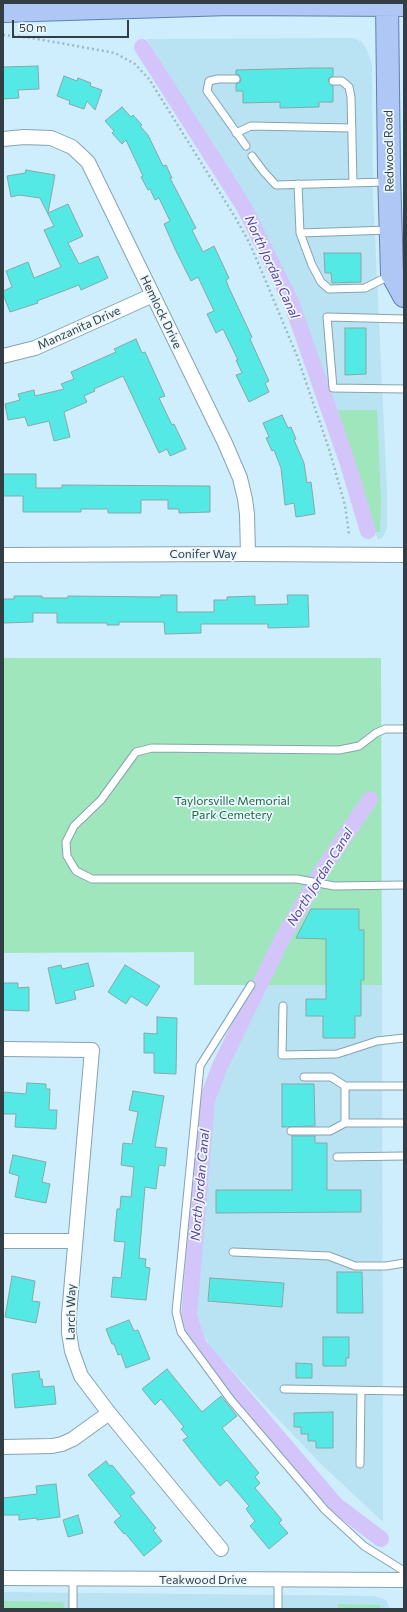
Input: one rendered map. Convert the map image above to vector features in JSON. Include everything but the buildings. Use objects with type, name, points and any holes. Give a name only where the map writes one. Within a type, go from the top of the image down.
[{"type":"main road","points":[[3,11],[230,4],[393,4]]},
{"type":"main road","name":"Redwood Road","points":[[393,4],[389,182],[390,230],[392,274],[404,296]]},
{"type":"street","name":"Hemlock Drive","points":[[3,139],[24,137],[51,138],[72,147],[88,162],[225,443],[240,478],[247,514],[248,554]]},
{"type":"street","name":"Manzanita Drive","points":[[3,356],[35,348],[152,295]]},
{"type":"street","name":"Conifer Way","points":[[3,555],[404,555]]},
{"type":"street","name":"Larch Way","points":[[3,1049],[92,1050],[69,1315],[69,1333],[72,1351],[81,1376],[109,1413],[221,1549]]},
{"type":"street","points":[[3,1241],[75,1241]]},
{"type":"street","points":[[3,1447],[52,1446],[62,1444],[74,1439],[109,1413]]},
{"type":"street","name":"Teakwood Drive","points":[[3,1578],[278,1581],[404,1580]]},
{"type":"lane","points":[[236,79],[218,79],[209,81],[207,91],[246,146]]},
{"type":"lane","points":[[332,81],[342,81],[348,87],[351,97],[353,183]]},
{"type":"lane","points":[[236,133],[250,126],[352,128]]},
{"type":"lane","points":[[252,156],[276,185],[389,182]]},
{"type":"lane","points":[[298,184],[300,233],[312,265],[321,282],[329,289],[365,288],[392,274]]},
{"type":"lane","points":[[300,233],[390,230]]},
{"type":"lane","points":[[404,319],[327,318],[333,388],[404,389]]},
{"type":"lane","points":[[404,729],[385,729],[376,733],[359,746],[339,750],[152,748],[136,752],[101,800],[74,826],[66,842],[67,856],[76,871],[92,879],[296,879],[334,886],[404,885]]},
{"type":"lane","points":[[251,985],[200,1066],[176,1312],[181,1332],[231,1400],[325,1510],[364,1546],[404,1571]]},
{"type":"lane","points":[[283,1006],[282,1055],[337,1054],[377,1041],[404,1038]]},
{"type":"lane","points":[[304,1077],[330,1077],[345,1086],[404,1086]]},
{"type":"lane","points":[[345,1086],[345,1123]]},
{"type":"lane","points":[[291,1131],[330,1131],[345,1123],[404,1123]]},
{"type":"lane","points":[[337,1157],[404,1156]]},
{"type":"lane","points":[[233,1252],[329,1256],[355,1266],[386,1266],[404,1263]]},
{"type":"lane","points":[[284,1389],[404,1391]]},
{"type":"lane","points":[[360,1464],[361,1391]]},
{"type":"lane","points":[[73,1579],[73,1609]]},
{"type":"lane","points":[[278,1581],[278,1609]]},
{"type":"path","points":[[3,35],[32,38],[115,53],[135,64],[149,78],[239,224],[259,264],[297,356],[329,449],[345,505],[350,535]]},
{"type":"shaded area","points":[[353,38],[362,42],[367,50],[372,64],[373,193],[387,491],[387,528],[383,537],[378,540],[297,301],[251,208],[147,39]]},
{"type":"shaded area","points":[[267,985],[382,985],[383,1522],[321,1464],[256,1396],[210,1346],[197,1321],[198,1288],[214,1095]]},
{"type":"shaded area","points":[[3,1592],[375,1596],[386,1600],[390,1609],[3,1609]]},
{"type":"green space","points":[[338,410],[377,410],[381,501],[380,532],[375,532]]},
{"type":"green space","name":"Taylorsville Memorial Park Cemetery","points":[[3,658],[381,658],[382,985],[194,985],[194,952],[3,953]]},
{"type":"green space","points":[[3,1601],[63,1602],[65,1609],[3,1609]]},
{"type":"green space","points":[[338,1604],[380,1605],[381,1609],[338,1609]]},
{"type":"waterway","name":"North Jordan Canal","points":[[142,47],[244,207],[291,302],[347,461],[368,531]]},
{"type":"waterway","name":"North Jordan Canal","points":[[370,799],[323,869],[282,939],[220,1066],[207,1100],[189,1317],[199,1345],[336,1505],[381,1539]]}]
